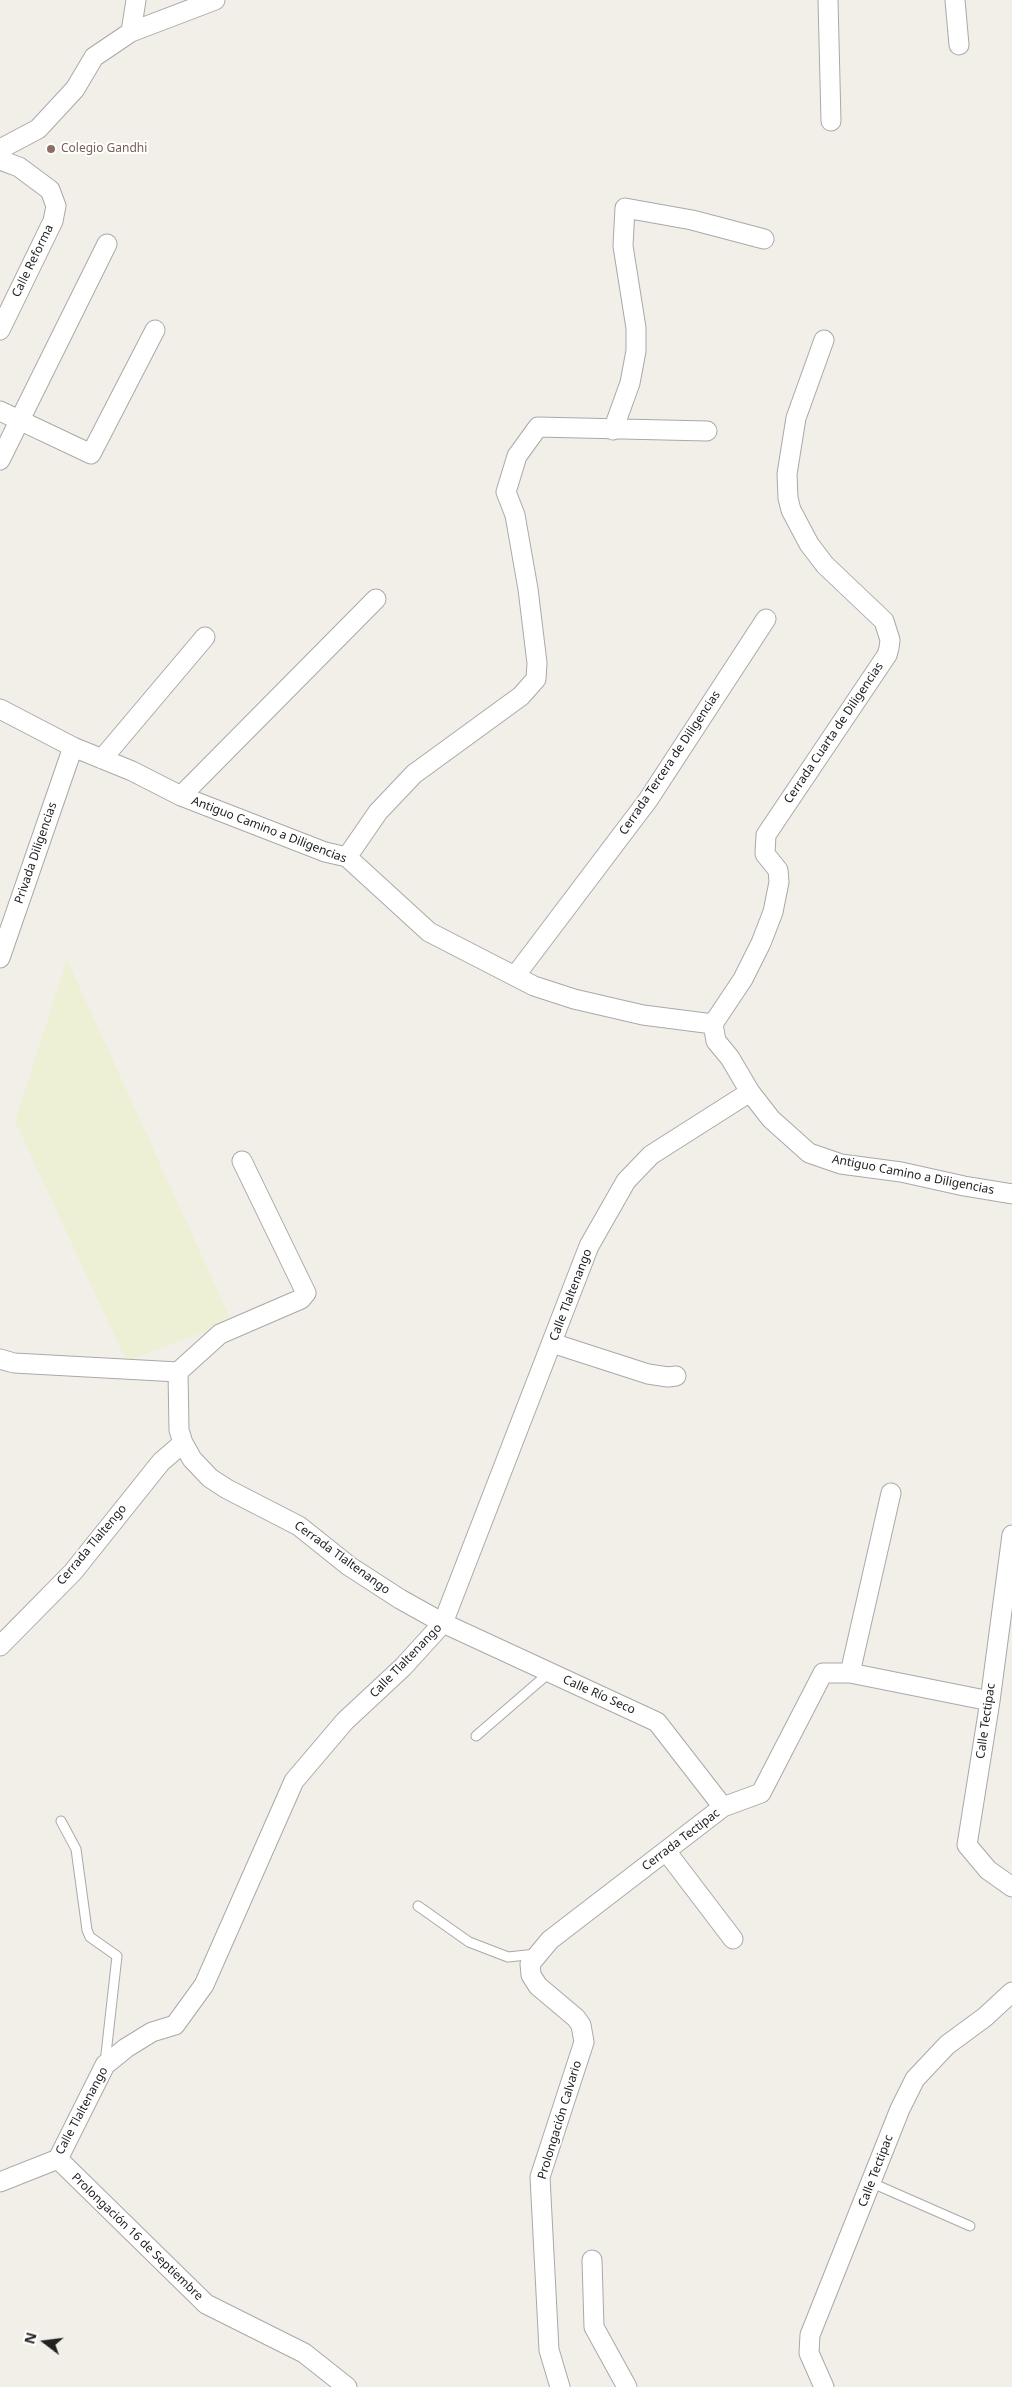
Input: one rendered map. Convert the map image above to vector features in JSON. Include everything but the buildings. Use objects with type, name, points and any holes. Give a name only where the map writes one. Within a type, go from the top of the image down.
[{"type":"street","points":[[131,32],[136,0]]},
{"type":"street","points":[[0,149],[38,129],[75,89],[94,57],[131,32],[215,0]]},
{"type":"street","points":[[828,0],[831,121]]},
{"type":"street","points":[[954,0],[958,45]]},
{"type":"street","name":"Calle Reforma","points":[[0,160],[19,167],[50,190],[56,206],[53,221],[0,330]]},
{"type":"street","points":[[612,430],[630,383],[636,351],[636,328],[623,246],[625,208],[692,220],[764,239]]},
{"type":"street","points":[[0,460],[107,244]]},
{"type":"street","points":[[0,410],[91,454],[155,330]]},
{"type":"street","name":"Cerrada Cuarta de Diligencias","points":[[713,1024],[743,980],[761,944],[773,912],[779,882],[778,870],[765,854],[766,834],[887,655],[889,648],[890,640],[884,621],[825,565],[809,544],[794,515],[788,498],[788,462],[796,418],[824,340]]},
{"type":"street","points":[[347,857],[378,812],[414,774],[522,696],[536,679],[537,663],[528,590],[515,514],[506,492],[517,456],[538,427],[707,431]]},
{"type":"street","points":[[181,796],[376,599]]},
{"type":"street","name":"Cerrada Tercera de Diligencias","points":[[515,976],[648,800],[766,619]]},
{"type":"street","points":[[102,759],[205,637]]},
{"type":"street","name":"Antiguo Camino a Diligencias","points":[[0,709],[73,748],[132,771],[181,796],[325,852],[347,857],[429,932],[534,986],[574,999],[643,1015],[713,1024],[716,1041],[730,1058],[750,1092],[771,1120],[809,1154],[841,1164],[901,1172],[1012,1194]]},
{"type":"street","name":"Privada Diligencias","points":[[0,958],[73,748]]},
{"type":"street","name":"Calle Tlaltenango","points":[[0,2182],[58,2159],[105,2065],[126,2048],[152,2032],[175,2025],[204,1985],[294,1782],[344,1721],[403,1667],[443,1623],[589,1246],[626,1181],[651,1155],[750,1092]]},
{"type":"street","points":[[0,1360],[14,1363],[178,1372],[220,1334],[301,1299],[306,1293],[242,1161]]},
{"type":"street","points":[[552,1343],[648,1374],[668,1378],[676,1376]]},
{"type":"street","name":"Cerrada Tlaltenango","points":[[178,1372],[178,1430],[192,1459],[210,1478],[299,1526],[349,1566],[400,1599],[443,1623]]},
{"type":"street","name":"Cerrada Tlaltengo","points":[[0,1646],[73,1572],[161,1462],[183,1443]]},
{"type":"street","points":[[850,1674],[891,1494]]},
{"type":"street","name":"Calle Tectipac","points":[[1012,1535],[990,1700],[967,1845],[988,1870],[1012,1887]]},
{"type":"street","name":"Calle Río Seco","points":[[443,1623],[658,1722],[723,1808]]},
{"type":"street","name":"Cerrada Tectipac","points":[[533,1959],[550,1940],[723,1808],[762,1793],[823,1673],[850,1674],[990,1700]]},
{"type":"street","points":[[666,1851],[733,1939]]},
{"type":"street","name":"Prolongación Calvario","points":[[533,1959],[531,1975],[538,1986],[576,2018],[581,2025],[584,2042],[540,2177],[549,2350],[560,2387]]},
{"type":"street","name":"Calle Tectipac","points":[[824,2387],[809,2353],[810,2335],[900,2109],[915,2079],[947,2046],[1009,1997],[1012,1992]]},
{"type":"street","name":"Prolongación 16 de Septiembre","points":[[58,2159],[206,2304],[304,2352],[347,2387]]},
{"type":"street","points":[[592,2260],[594,2326],[627,2387]]},
{"type":"lane","points":[[476,1736],[549,1673]]},
{"type":"lane","points":[[61,1821],[76,1849],[87,1930],[90,1937],[117,1956],[105,2065]]},
{"type":"lane","points":[[418,1906],[469,1942],[508,1957],[533,1959]]},
{"type":"lane","points":[[872,2183],[970,2226]]},
{"type":"green space","points":[[67,959],[232,1322],[126,1361],[15,1121]]},
{"type":"place","name":"Colegio Gandhi","points":[[51,149]]}]
